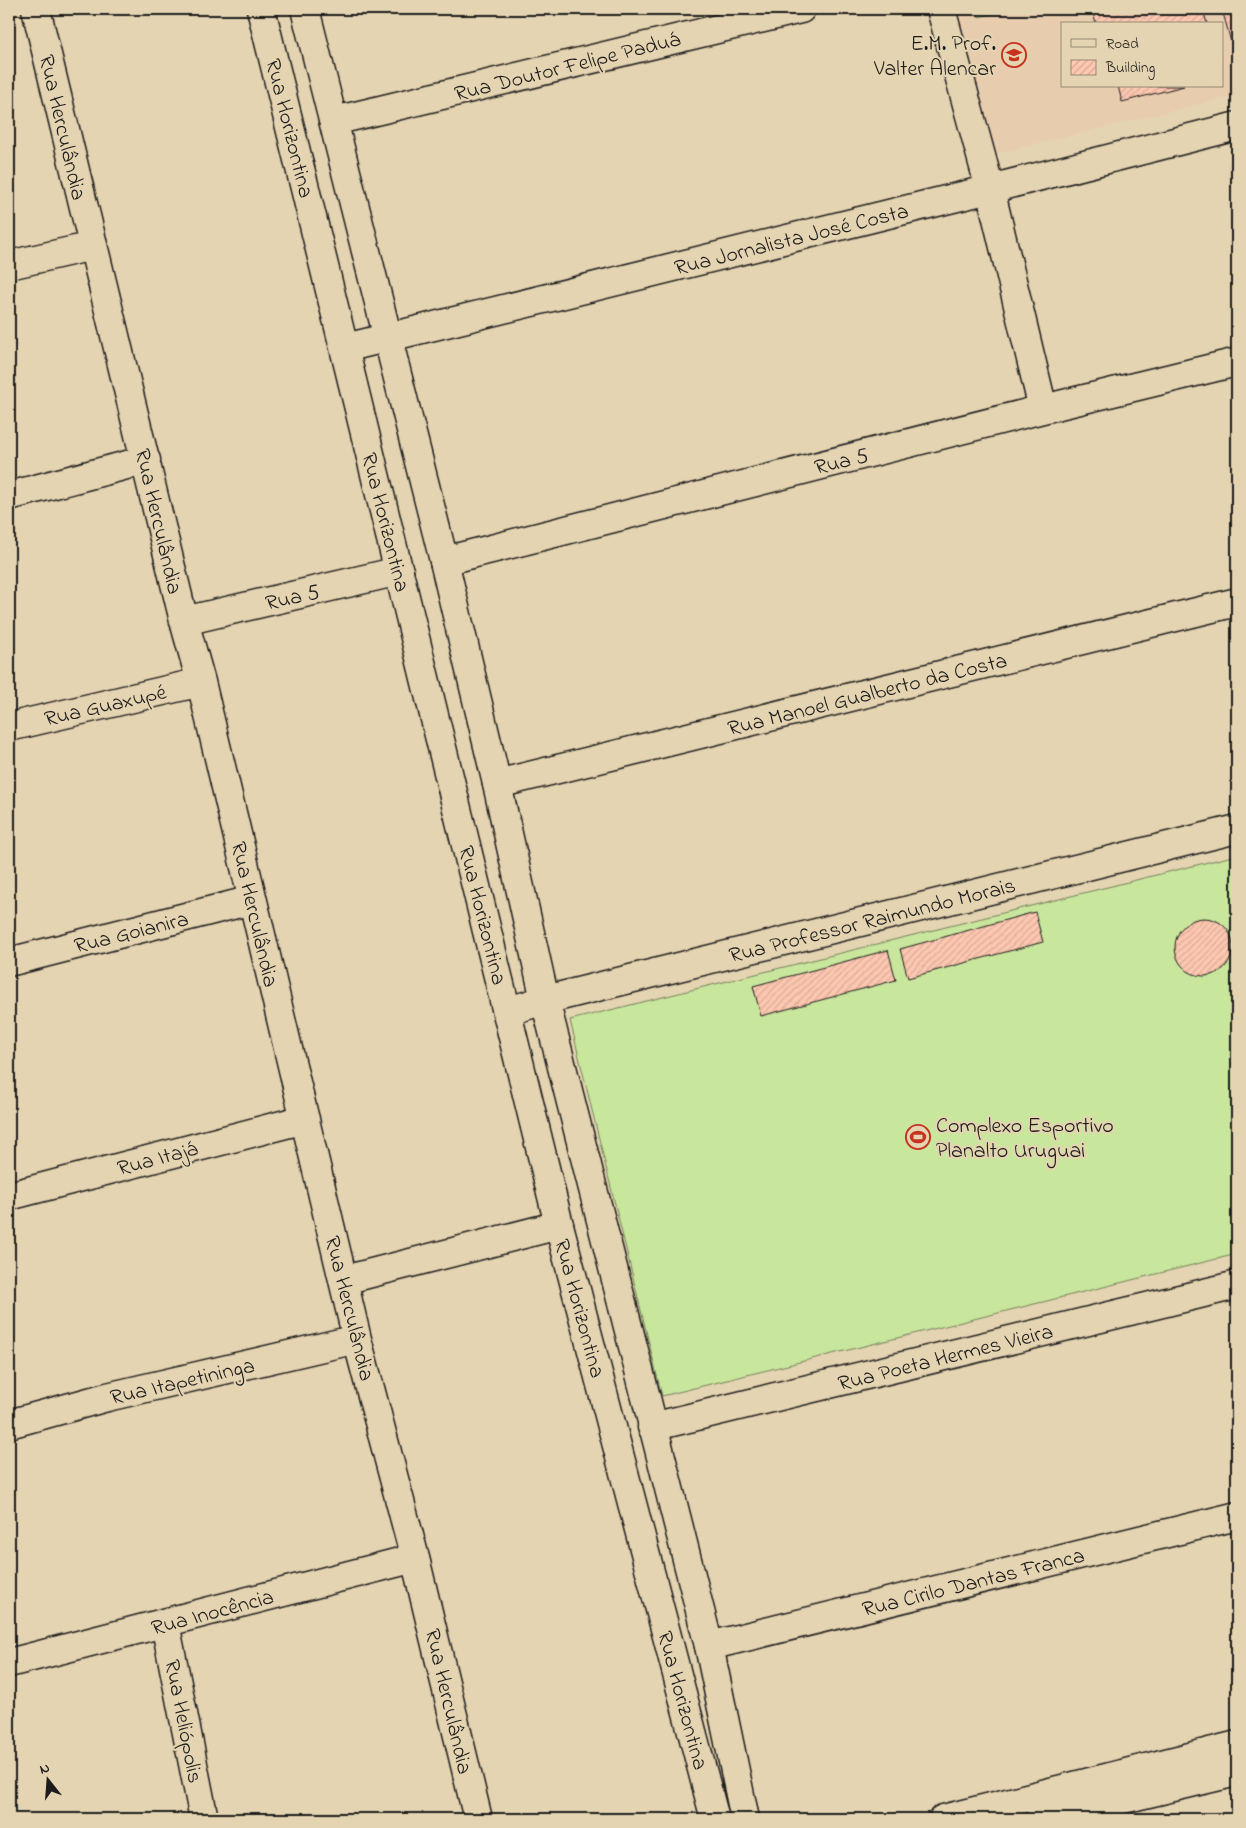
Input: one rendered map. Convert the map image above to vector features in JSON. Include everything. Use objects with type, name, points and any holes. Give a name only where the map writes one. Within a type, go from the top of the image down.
[{"type":"street","name":"Rua Herculândia","points":[[36,9],[184,620],[201,682],[357,1339],[416,1558],[478,1819]]},
{"type":"street","name":"Rua Horizontina","points":[[261,9],[559,1225],[715,1819]]},
{"type":"street","name":"Rua Horizontina","points":[[305,9],[444,561],[497,784],[544,1000],[709,1646],[745,1819]]},
{"type":"street","name":"Rua Doutor Felipe Paduá","points":[[334,121],[801,9]]},
{"type":"street","points":[[942,9],[990,189],[1043,409]]},
{"type":"street","name":"Rua Jornalista José Costa","points":[[345,348],[1237,126]]},
{"type":"street","points":[[9,265],[93,246]]},
{"type":"street","name":"Rua 5","points":[[444,561],[1043,409],[1237,362]]},
{"type":"street","points":[[9,496],[146,460]]},
{"type":"street","name":"Rua 5","points":[[184,620],[399,571]]},
{"type":"street","name":"Rua Manoel Gualberto da Costa","points":[[497,784],[1237,602]]},
{"type":"street","name":"Rua Guaxupé","points":[[9,727],[201,682]]},
{"type":"street","name":"Rua Professor Raimundo Morais","points":[[508,1011],[544,1000],[1237,829]]},
{"type":"street","name":"Rua Goianira","points":[[9,962],[252,900]]},
{"type":"street","name":"Rua Itajá","points":[[9,1196],[305,1119]]},
{"type":"street","points":[[344,1280],[559,1225]]},
{"type":"street","name":"Rua Poeta Hermes Vieira","points":[[652,1427],[1237,1285]]},
{"type":"street","name":"Rua Itapetininga","points":[[9,1424],[107,1397],[357,1339]]},
{"type":"street","name":"Rua Cirilo Dantas Franca","points":[[709,1646],[1237,1516]]},
{"type":"street","name":"Rua Inocência","points":[[9,1663],[416,1558]]},
{"type":"street","name":"Rua Heliópolis","points":[[165,1624],[204,1819]]},
{"type":"street","points":[[943,1819],[1237,1745]]},
{"type":"street","points":[[1040,1819],[1237,1772]]},
{"type":"shaded area","name":"E.M. Prof. Valter Alencar","points":[[954,9],[1237,9],[1237,95],[990,155]]},
{"type":"shaded area","points":[[1237,160],[1237,206],[1226,163]]},
{"type":"green space","points":[[977,9],[1012,9],[979,17]]},
{"type":"green space","name":"Complexo Esportivo Planalto Uruguai","points":[[1237,855],[1237,1254],[662,1396],[570,1020]]},
{"type":"building","points":[[322,9],[350,9],[324,14]]},
{"type":"building","points":[[1092,9],[1203,9],[1206,22],[1095,22]]},
{"type":"building","points":[[1222,9],[1237,9],[1237,64]]},
{"type":"building","points":[[1118,88],[1176,88],[1122,102]]},
{"type":"building","points":[[1035,912],[1043,942],[908,978],[900,949]]},
{"type":"building","points":[[1204,918],[1215,920],[1225,926],[1231,936],[1233,947],[1231,958],[1225,968],[1215,974],[1204,976],[1193,974],[1183,968],[1177,958],[1175,947],[1177,936],[1183,926],[1193,920]]},
{"type":"building","points":[[888,950],[896,980],[761,1016],[753,986]]},
{"type":"place","name":"E.M. Prof. Valter Alencar","points":[[1014,55]]},
{"type":"place","name":"Complexo Esportivo Planalto Uruguai","points":[[918,1137]]}]
